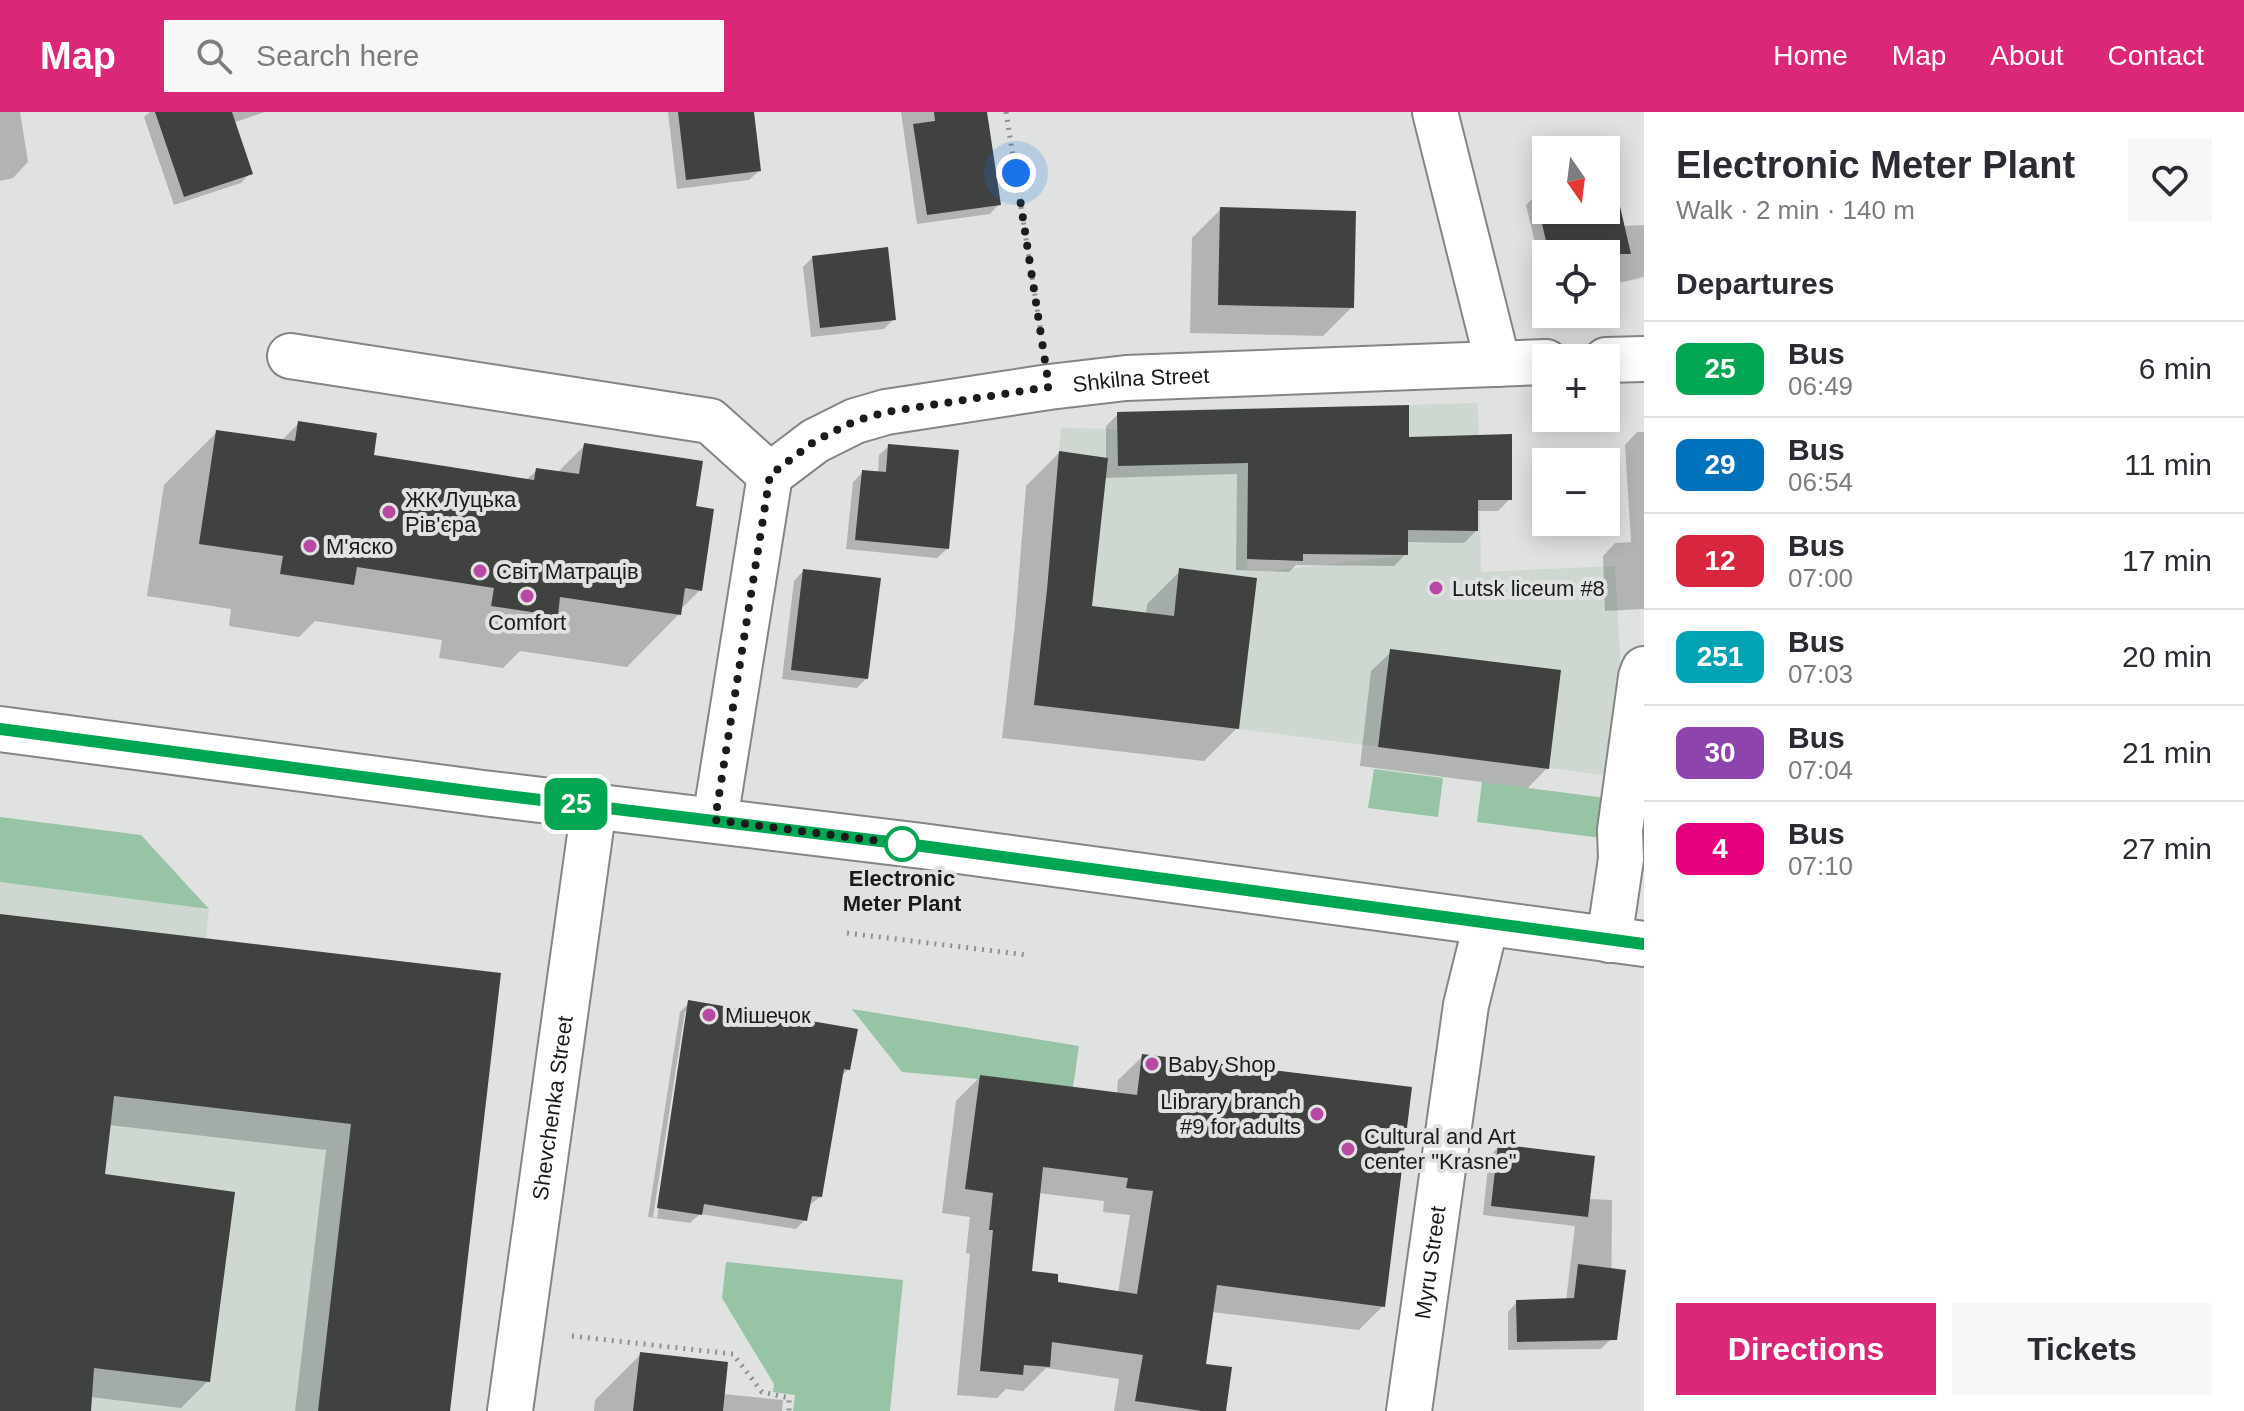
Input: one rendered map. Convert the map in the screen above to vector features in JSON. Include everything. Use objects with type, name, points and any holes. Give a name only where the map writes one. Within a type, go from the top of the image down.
[{"type":"street","points":[[1435,112],[1498,364]]},
{"type":"street","points":[[290,356],[710,421],[770,475],[715,820]]},
{"type":"street","points":[[1620,360],[1644,359]]},
{"type":"street","name":"Shkilna Street","points":[[770,475],[815,441],[855,421],[886,412],[1049,387],[1126,378],[1532,363]]},
{"type":"street","points":[[0,729],[938,848],[1626,942],[1620,830],[1644,669]]},
{"type":"street","name":"Shevchenka Street","points":[[510,1411],[594,806]]},
{"type":"street","name":"Myru Street","points":[[1409,1411],[1466,1005],[1486,924]]},
{"type":"path","points":[[1006,112],[1049,387]]},
{"type":"path","points":[[847,933],[1027,955]]},
{"type":"path","points":[[572,1336],[733,1354],[762,1392],[789,1398],[789,1411]]},
{"type":"shaded area","points":[[1478,403],[1481,572],[1615,566],[1621,673],[1612,776],[1034,705],[1061,428],[1117,429],[1117,412],[1248,408],[1247,569],[1269,571],[1408,555],[1409,405]]},
{"type":"shaded area","points":[[0,882],[209,909],[206,938],[501,973],[450,1411],[0,1411]]},
{"type":"green space","points":[[1374,769],[1443,778],[1438,817],[1368,808]]},
{"type":"green space","points":[[1482,782],[1606,798],[1601,838],[1477,822]]},
{"type":"green space","points":[[0,817],[141,835],[209,909],[0,882]]},
{"type":"green space","points":[[852,1009],[1079,1046],[1073,1087],[980,1075],[979,1079],[902,1072]]},
{"type":"green space","points":[[726,1262],[903,1280],[890,1411],[793,1411],[795,1395],[773,1392],[774,1384],[722,1298]]},
{"type":"building","points":[[155,112],[232,112],[253,174],[184,197]]},
{"type":"building","points":[[678,112],[754,112],[761,171],[686,180]]},
{"type":"building","points":[[934,112],[987,112],[1001,205],[927,215],[913,124],[935,121]]},
{"type":"building","points":[[1620,206],[1631,254],[1620,254],[1620,240],[1546,240],[1542,224],[1620,224]]},
{"type":"building","points":[[1220,207],[1356,211],[1354,308],[1218,305]]},
{"type":"building","points":[[888,247],[896,320],[820,328],[812,256]]},
{"type":"building","points":[[1409,405],[1409,437],[1512,434],[1512,500],[1478,500],[1478,531],[1408,530],[1408,555],[1303,554],[1303,561],[1247,559],[1248,463],[1118,466],[1117,412]]},
{"type":"building","name":"ЖК Луцька Рів'єра","points":[[298,421],[377,433],[374,455],[534,480],[536,468],[579,474],[584,443],[703,461],[696,506],[714,509],[702,591],[685,588],[681,615],[560,597],[558,616],[491,606],[494,588],[357,567],[354,585],[280,574],[283,556],[199,544],[216,430],[295,441]]},
{"type":"building","points":[[888,444],[959,450],[949,549],[855,540],[862,470],[886,472]]},
{"type":"building","points":[[1059,451],[1108,458],[1092,606],[1174,616],[1179,568],[1257,578],[1239,729],[1034,705]]},
{"type":"building","points":[[803,569],[881,578],[868,679],[791,670]]},
{"type":"building","points":[[1390,649],[1561,670],[1549,769],[1378,747]]},
{"type":"building","points":[[0,914],[501,973],[450,1411],[318,1411],[351,1124],[114,1096],[105,1174],[235,1192],[210,1382],[94,1368],[91,1411],[0,1411]]},
{"type":"building","points":[[688,1000],[858,1029],[850,1070],[844,1069],[822,1197],[812,1196],[807,1221],[704,1204],[702,1215],[657,1208]]},
{"type":"building","points":[[1142,1054],[1412,1087],[1385,1307],[1217,1285],[1206,1364],[1232,1367],[1226,1411],[1202,1411],[1135,1401],[1143,1355],[1052,1342],[1050,1367],[1024,1365],[1023,1375],[980,1371],[993,1230],[989,1230],[993,1193],[965,1189],[980,1075],[1137,1095]],"holes":[[[1043,1167],[1128,1178],[1126,1188],[1153,1191],[1137,1294],[1058,1282],[1058,1274],[1032,1271]]]},
{"type":"building","points":[[1498,1144],[1595,1156],[1588,1217],[1491,1206]]},
{"type":"building","points":[[1578,1264],[1626,1270],[1617,1340],[1517,1342],[1516,1300],[1574,1298]]},
{"type":"building","points":[[640,1352],[728,1362],[723,1411],[633,1411]]},
{"type":"bus line","name":"25","points":[[0,729],[483,793],[922,846],[1644,944]]},
{"type":"place","name":"ЖК Луцька Рів'єра","points":[[389,512]]},
{"type":"place","name":"М'яско","points":[[310,546]]},
{"type":"place","name":"Світ Матраців","points":[[480,571]]},
{"type":"place","name":"Lutsk liceum #8","points":[[1436,588]]},
{"type":"place","name":"Comfort","points":[[527,596]]},
{"type":"place","name":"Electronic Meter Plant","points":[[902,844]]},
{"type":"place","name":"Мішечок","points":[[709,1015]]},
{"type":"place","name":"Baby Shop","points":[[1152,1064]]},
{"type":"place","name":"Library branch #9 for adults","points":[[1317,1114]]},
{"type":"place","name":"Cultural and Art center \"Krasne\"","points":[[1348,1149]]},
{"type":"route","points":[[902,844],[715,820],[770,475],[815,441],[855,421],[886,412],[1049,387],[1016,173]]}]
